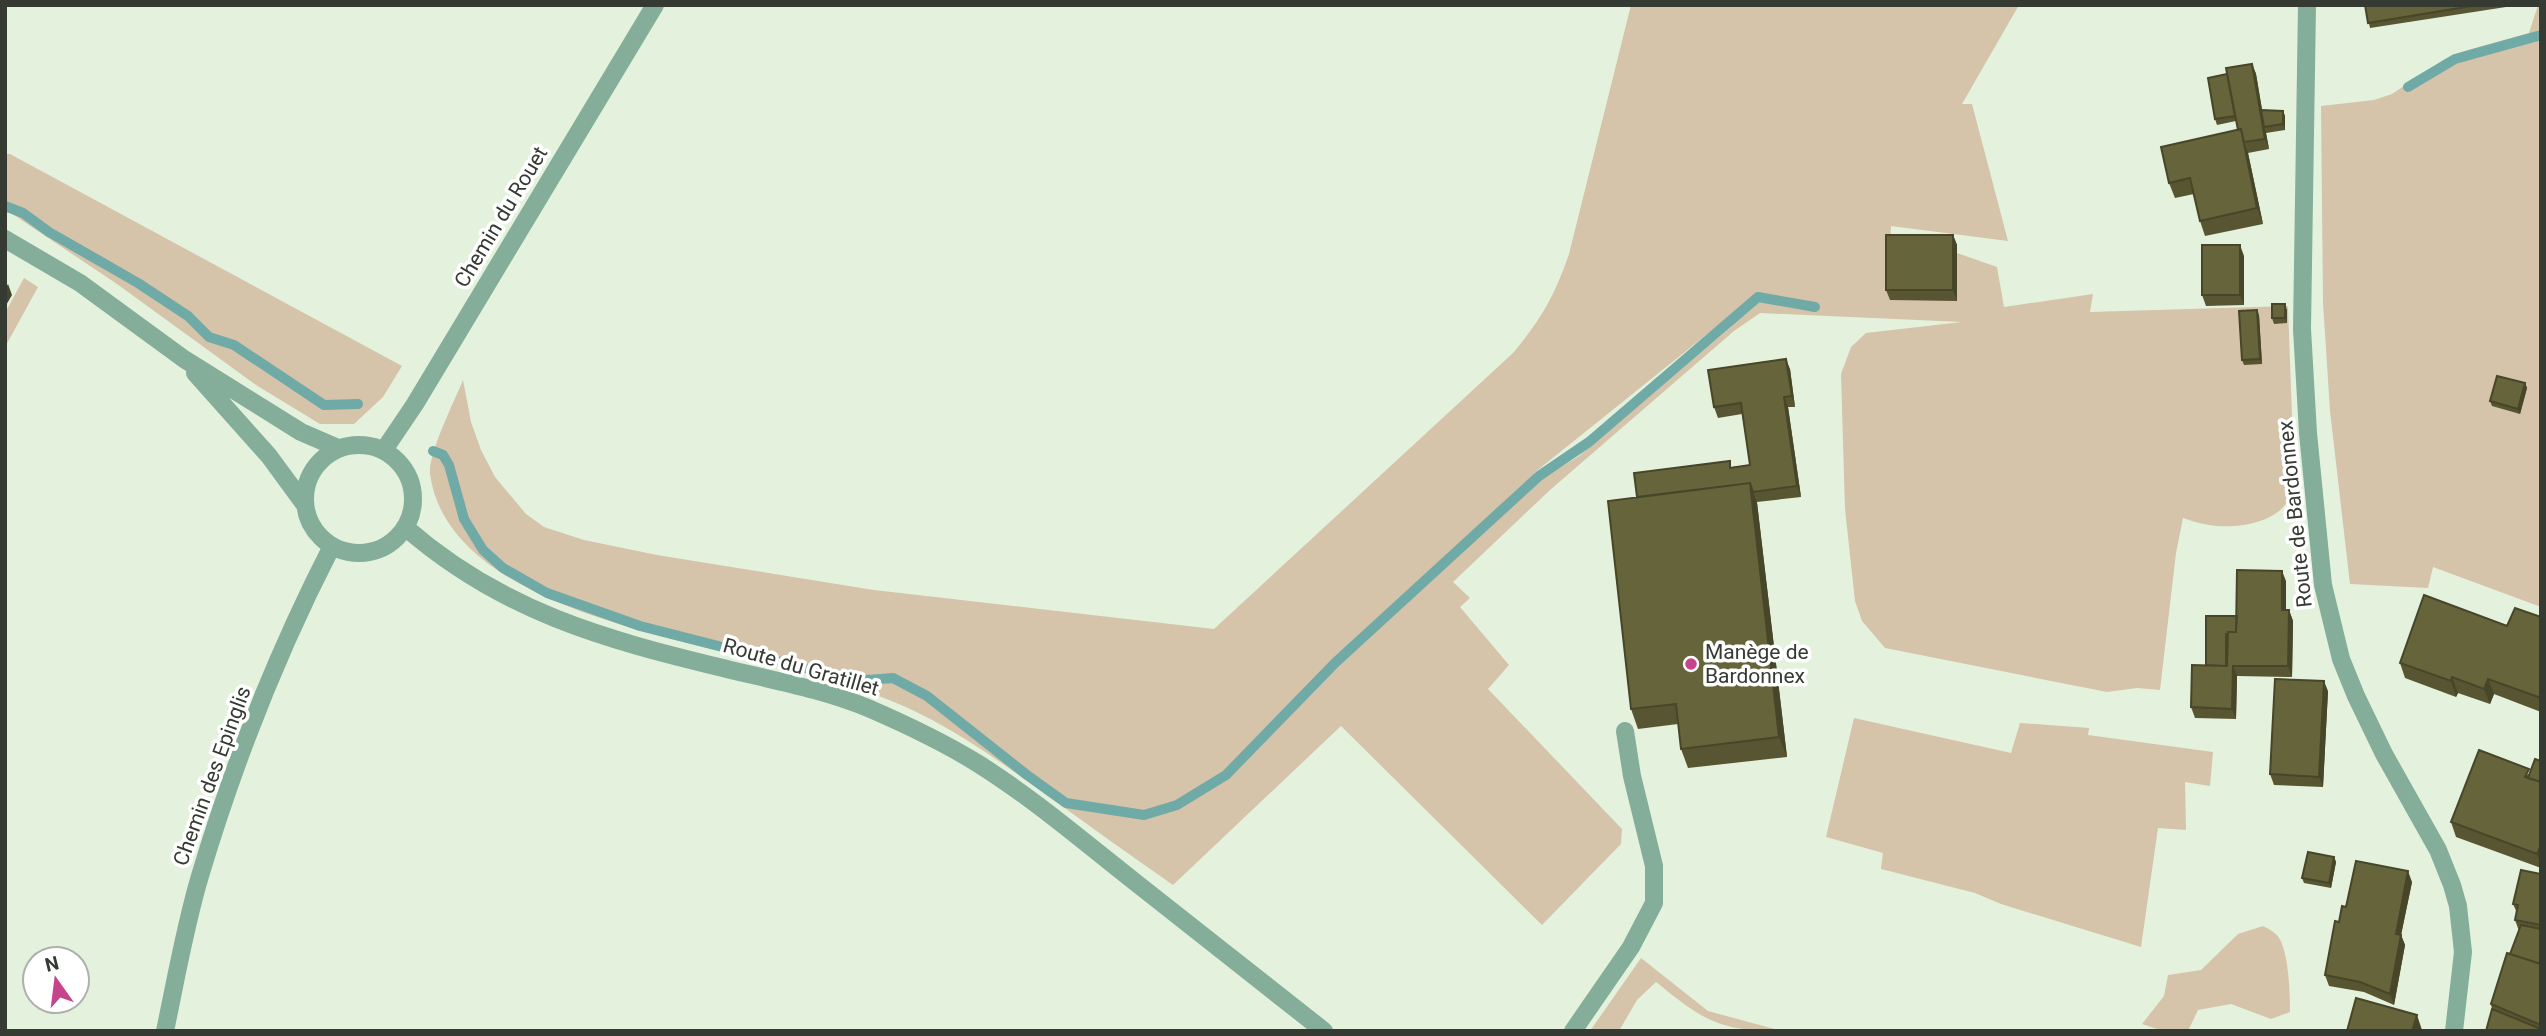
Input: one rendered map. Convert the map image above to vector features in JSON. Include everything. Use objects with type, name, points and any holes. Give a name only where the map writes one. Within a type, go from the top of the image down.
[{"type":"street","name":"Chemin du Rouet","points":[[384,450],[415,404],[655,5]]},
{"type":"street","name":"Route de Bardonnex","points":[[2307,5],[2302,329],[2308,433],[2323,585],[2341,659],[2356,696],[2384,754],[2438,850],[2452,885],[2458,906],[2463,952],[2454,1031]]},
{"type":"street","points":[[5,240],[80,284],[184,359],[301,432],[338,449]]},
{"type":"street","points":[[184,359],[269,456],[305,505],[315,530],[332,546],[348,552],[377,550],[390,543],[405,527],[414,501],[411,481],[400,463],[384,450],[363,444],[338,449],[325,456],[310,474],[305,505]]},
{"type":"street","name":"Route du Gratillet","points":[[405,527],[463,572],[509,599],[554,619],[621,641],[805,688],[865,707],[918,731],[977,763],[1058,821],[1324,1031]]},
{"type":"street","name":"Chemin des Epinglis","points":[[165,1031],[200,877],[227,792],[281,654],[332,546]]},
{"type":"street","points":[[1573,1031],[1631,947],[1654,903],[1654,866],[1632,776],[1625,731]]},
{"type":"shaded area","points":[[1631,5],[2019,5],[1962,104],[1972,104],[2008,241],[1891,226],[1890,245],[1957,301],[1957,253],[1997,267],[2004,307],[2093,294],[2090,312],[2288,306],[2294,472],[2290,496],[2283,508],[2274,515],[2251,524],[2215,526],[2183,518],[2176,553],[2160,690],[2137,688],[2107,692],[1885,648],[1862,621],[1855,601],[1845,509],[1841,374],[1851,347],[1866,333],[1962,322],[1760,313],[1734,331],[1550,490],[1453,582],[1470,598],[1460,607],[1509,665],[1488,689],[1622,829],[1621,844],[1542,925],[1341,726],[1173,885],[991,756],[910,709],[831,680],[599,618],[552,600],[508,577],[471,549],[444,515],[430,474],[437,441],[463,380],[471,422],[495,477],[526,514],[544,527],[584,540],[657,555],[874,590],[1214,629],[1513,353],[1546,306],[1569,254]],"holes":[[[1726,319],[1731,327],[1579,456],[1541,480],[1534,473]]]},
{"type":"shaded area","points":[[2538,5],[2541,5],[2541,607],[2433,567],[2428,588],[2350,584],[2330,411],[2323,303],[2321,106],[2374,100],[2392,94],[2445,59],[2529,33]]},
{"type":"shaded area","points":[[5,154],[10,154],[402,366],[383,397],[354,424],[320,424],[256,385],[117,284],[5,209]]},
{"type":"shaded area","points":[[24,278],[38,287],[5,347],[5,313]]},
{"type":"shaded area","points":[[1854,718],[2011,753],[2020,723],[2089,728],[2088,735],[2213,752],[2210,786],[2185,782],[2186,830],[2158,828],[2141,947],[2001,904],[1975,893],[1881,869],[1883,853],[1826,837]]},
{"type":"shaded area","points":[[2263,926],[2277,935],[2284,950],[2290,1012],[2271,1019],[2231,1004],[2198,1010],[2188,1031],[2163,1031],[2142,1024],[2164,996],[2168,975],[2201,970],[2238,934]]},
{"type":"shaded area","points":[[1641,958],[1708,1011],[1782,1031],[1742,1029],[1713,1021],[1700,1015],[1656,982],[1637,1000],[1619,1031],[1590,1031]]},
{"type":"building","points":[[2365,5],[2478,5],[2368,23]]},
{"type":"building","points":[[2252,64],[2265,139],[2244,142],[2241,129],[2238,130],[2226,68]]},
{"type":"building","points":[[2227,74],[2235,116],[2215,119],[2208,78]]},
{"type":"building","points":[[2261,110],[2283,111],[2283,124],[2264,127]]},
{"type":"building","points":[[2241,129],[2257,208],[2200,221],[2190,178],[2169,183],[2161,147]]},
{"type":"building","points":[[1886,235],[1953,235],[1953,290],[1886,290]]},
{"type":"building","points":[[2202,245],[2240,245],[2240,295],[2202,295]]},
{"type":"building","points":[[2272,304],[2285,304],[2285,318],[2272,318]]},
{"type":"building","points":[[2257,310],[2260,359],[2242,360],[2239,311]]},
{"type":"building","points":[[1786,359],[1792,396],[1784,397],[1797,486],[1753,492],[1750,483],[1637,497],[1634,473],[1730,461],[1730,468],[1750,465],[1741,403],[1714,407],[1708,370]]},
{"type":"building","points":[[2497,376],[2525,383],[2518,409],[2490,401]]},
{"type":"building","points":[[1750,483],[1779,737],[1681,749],[1676,704],[1631,709],[1608,501]]},
{"type":"building","points":[[2237,570],[2282,571],[2282,610],[2289,610],[2288,666],[2233,666],[2232,709],[2191,707],[2192,665],[2227,666],[2228,632],[2236,632]]},
{"type":"building","points":[[2424,595],[2507,626],[2515,608],[2541,617],[2541,698],[2488,679],[2484,689],[2452,677],[2451,681],[2400,663]]},
{"type":"building","points":[[2206,616],[2237,616],[2236,632],[2226,634],[2226,666],[2206,665]]},
{"type":"building","points":[[2275,679],[2324,681],[2319,777],[2270,774]]},
{"type":"building","points":[[2479,750],[2529,769],[2525,777],[2541,782],[2541,845],[2537,854],[2451,822]]},
{"type":"building","points":[[2535,759],[2541,761],[2541,782],[2528,778]]},
{"type":"building","points":[[2308,852],[2334,857],[2329,883],[2302,878]]},
{"type":"building","points":[[2356,861],[2408,871],[2396,934],[2401,935],[2390,994],[2360,982],[2325,975],[2335,921],[2339,922],[2342,906],[2346,907]]},
{"type":"building","points":[[2521,870],[2541,874],[2541,925],[2515,920],[2518,905],[2513,904]]},
{"type":"building","points":[[2521,925],[2541,929],[2541,964],[2510,954]]},
{"type":"building","points":[[2507,953],[2541,964],[2541,1025],[2491,1004]]},
{"type":"building","points":[[2356,998],[2417,1015],[2412,1031],[2347,1031]]},
{"type":"building","points":[[2492,1009],[2541,1029],[2541,1031],[2486,1031]]},
{"type":"waterway","points":[[2408,87],[2455,59],[2541,35]]},
{"type":"waterway","points":[[5,206],[23,213],[49,232],[138,283],[188,316],[209,337],[234,345],[324,405],[358,404]]},
{"type":"waterway","points":[[433,451],[443,455],[449,465],[464,519],[483,550],[503,568],[547,593],[640,626],[816,671],[868,680],[893,678],[927,696],[1066,803],[1144,815],[1177,805],[1226,775],[1335,663],[1539,476],[1589,442],[1758,297],[1815,307]]},
{"type":"place","name":"Manège de Bardonnex","points":[[1691,664]]}]
